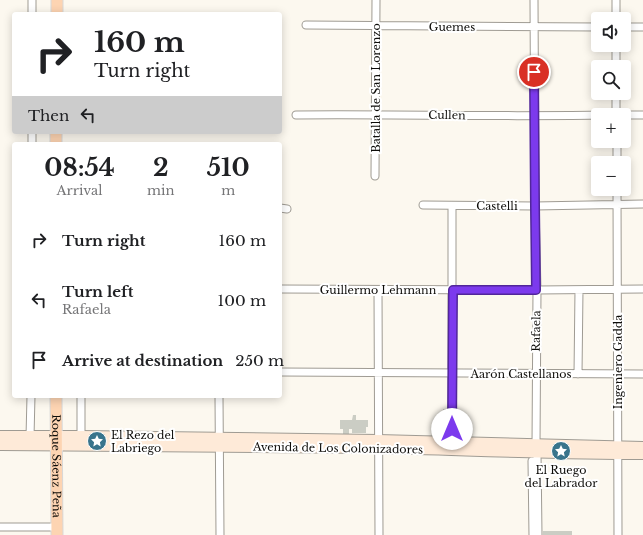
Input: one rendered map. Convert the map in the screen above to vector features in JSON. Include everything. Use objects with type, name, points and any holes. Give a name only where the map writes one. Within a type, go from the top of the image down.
[{"type":"main road","points":[[57,0],[57,12]]},
{"type":"main road","name":"Roque Sáenz Peña","points":[[56,398],[57,531]]},
{"type":"main road","points":[[0,436],[30,437],[56,441]]},
{"type":"main road","name":"Avenida de Los Colonizadores","points":[[56,441],[82,440],[378,444],[452,446],[535,451],[617,451],[643,454]]},
{"type":"main road","points":[[0,445],[56,441]]},
{"type":"main road","name":"Avenida de Los Colonizadores","points":[[617,451],[643,447]]},
{"type":"street","points":[[32,0],[32,12]]},
{"type":"street","name":"Batalla de San Lorenzo","points":[[375,176],[376,0]]},
{"type":"street","name":"Rafaela","points":[[532,535],[536,374],[534,0]]},
{"type":"street","points":[[616,0],[616,12]]},
{"type":"street","name":"Guemes","points":[[306,25],[591,27]]},
{"type":"street","points":[[631,27],[643,27]]},
{"type":"street","name":"Cullen","points":[[296,115],[591,115]]},
{"type":"street","points":[[631,115],[643,115]]},
{"type":"street","name":"Ingeniero Gadda","points":[[618,196],[618,535]]},
{"type":"street","name":"Castelli","points":[[423,205],[535,206],[618,203],[643,204]]},
{"type":"street","points":[[452,206],[452,446]]},
{"type":"street","name":"Guillermo Lehmann","points":[[282,289],[643,289]]},
{"type":"street","points":[[378,290],[378,535]]},
{"type":"street","points":[[578,290],[578,374]]},
{"type":"street","name":"Aarón Castellanos","points":[[282,372],[643,374]]},
{"type":"street","points":[[30,437],[31,398]]},
{"type":"street","points":[[81,398],[82,440]]},
{"type":"street","points":[[219,398],[218,442],[220,535]]},
{"type":"street","name":"Rafaela","points":[[535,451],[538,535]]},
{"type":"street","points":[[0,527],[32,532],[57,531]]},
{"type":"building","points":[[443,409],[448,409],[448,436],[433,436],[433,425],[438,425],[438,418],[443,418]]},
{"type":"building","points":[[353,415],[356,415],[356,420],[368,420],[366,433],[352,433],[352,429],[349,429],[349,434],[343,434],[343,429],[340,429],[340,420],[352,420]]},
{"type":"building","points":[[543,531],[572,531],[572,535],[543,535]]},
{"type":"place","name":"El Rezo del Labriego","points":[[97,441]]},
{"type":"place","name":"El Ruego del Labrador","points":[[561,451]]},
{"type":"route","points":[[452,429],[453,290],[536,290],[534,72]]}]
